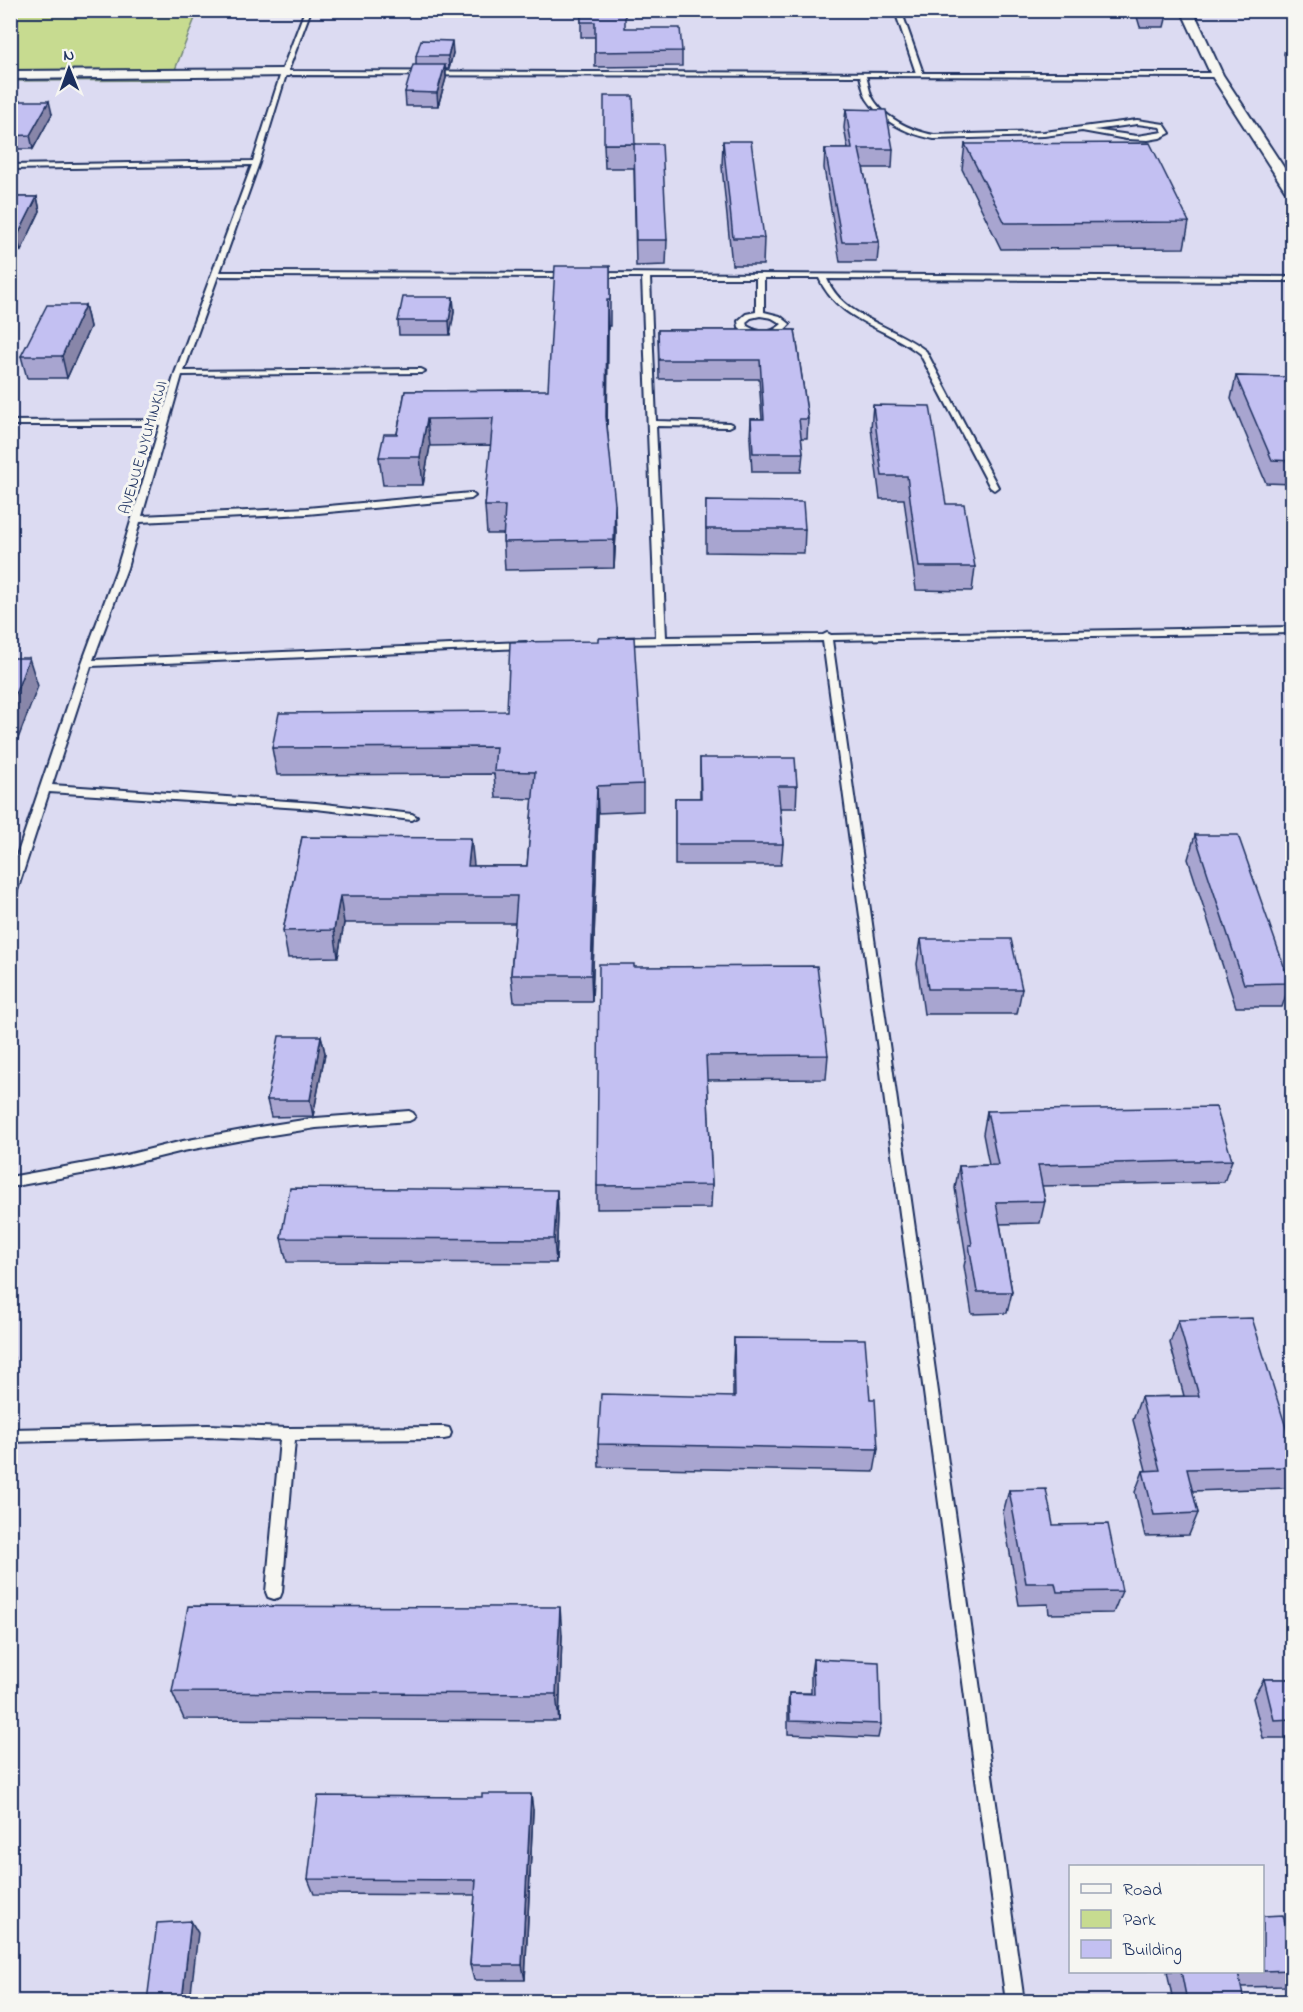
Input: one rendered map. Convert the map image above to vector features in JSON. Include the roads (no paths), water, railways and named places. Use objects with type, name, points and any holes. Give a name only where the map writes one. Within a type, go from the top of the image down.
[{"type":"street","points":[[1187,10],[1217,75],[1293,190]]},
{"type":"street","points":[[10,75],[284,73]]},
{"type":"lane","name":"AVENUE NYUMINKWI","points":[[10,894],[138,519],[163,422],[179,373],[256,163],[284,73],[308,10]]},
{"type":"lane","points":[[898,11],[920,74]]},
{"type":"lane","points":[[284,73],[1217,75]]},
{"type":"lane","points":[[862,74],[869,98],[881,111],[899,125],[918,134],[957,137],[1044,134],[1137,122],[1162,125],[1167,133],[1160,136],[1141,137],[1084,130]]},
{"type":"lane","points":[[10,167],[256,163]]},
{"type":"lane","points":[[214,274],[576,275]]},
{"type":"lane","points":[[588,275],[1293,279]]},
{"type":"lane","points":[[646,275],[654,344],[653,423],[661,639]]},
{"type":"lane","points":[[759,276],[760,314]]},
{"type":"lane","points":[[822,276],[830,295],[845,309],[905,339],[923,353],[994,487]]},
{"type":"lane","points":[[760,314],[772,315],[782,319],[786,324],[782,330],[760,334],[743,327],[742,321],[749,316],[760,314]]},
{"type":"lane","points":[[754,342],[760,334]]},
{"type":"lane","points":[[179,373],[421,371]]},
{"type":"lane","points":[[10,423],[163,422]]},
{"type":"lane","points":[[653,423],[729,425]]},
{"type":"lane","points":[[138,519],[306,511],[471,496]]},
{"type":"lane","points":[[613,641],[1293,630]]},
{"type":"lane","points":[[827,636],[1015,2001]]},
{"type":"lane","points":[[87,663],[541,644]]},
{"type":"lane","points":[[47,788],[316,806],[412,817]]},
{"type":"lane","points":[[10,1182],[114,1163],[183,1146],[259,1132],[316,1123],[409,1116]]},
{"type":"lane","points":[[10,1436],[208,1431],[288,1434],[444,1433]]},
{"type":"lane","points":[[274,1592],[288,1434]]}]
